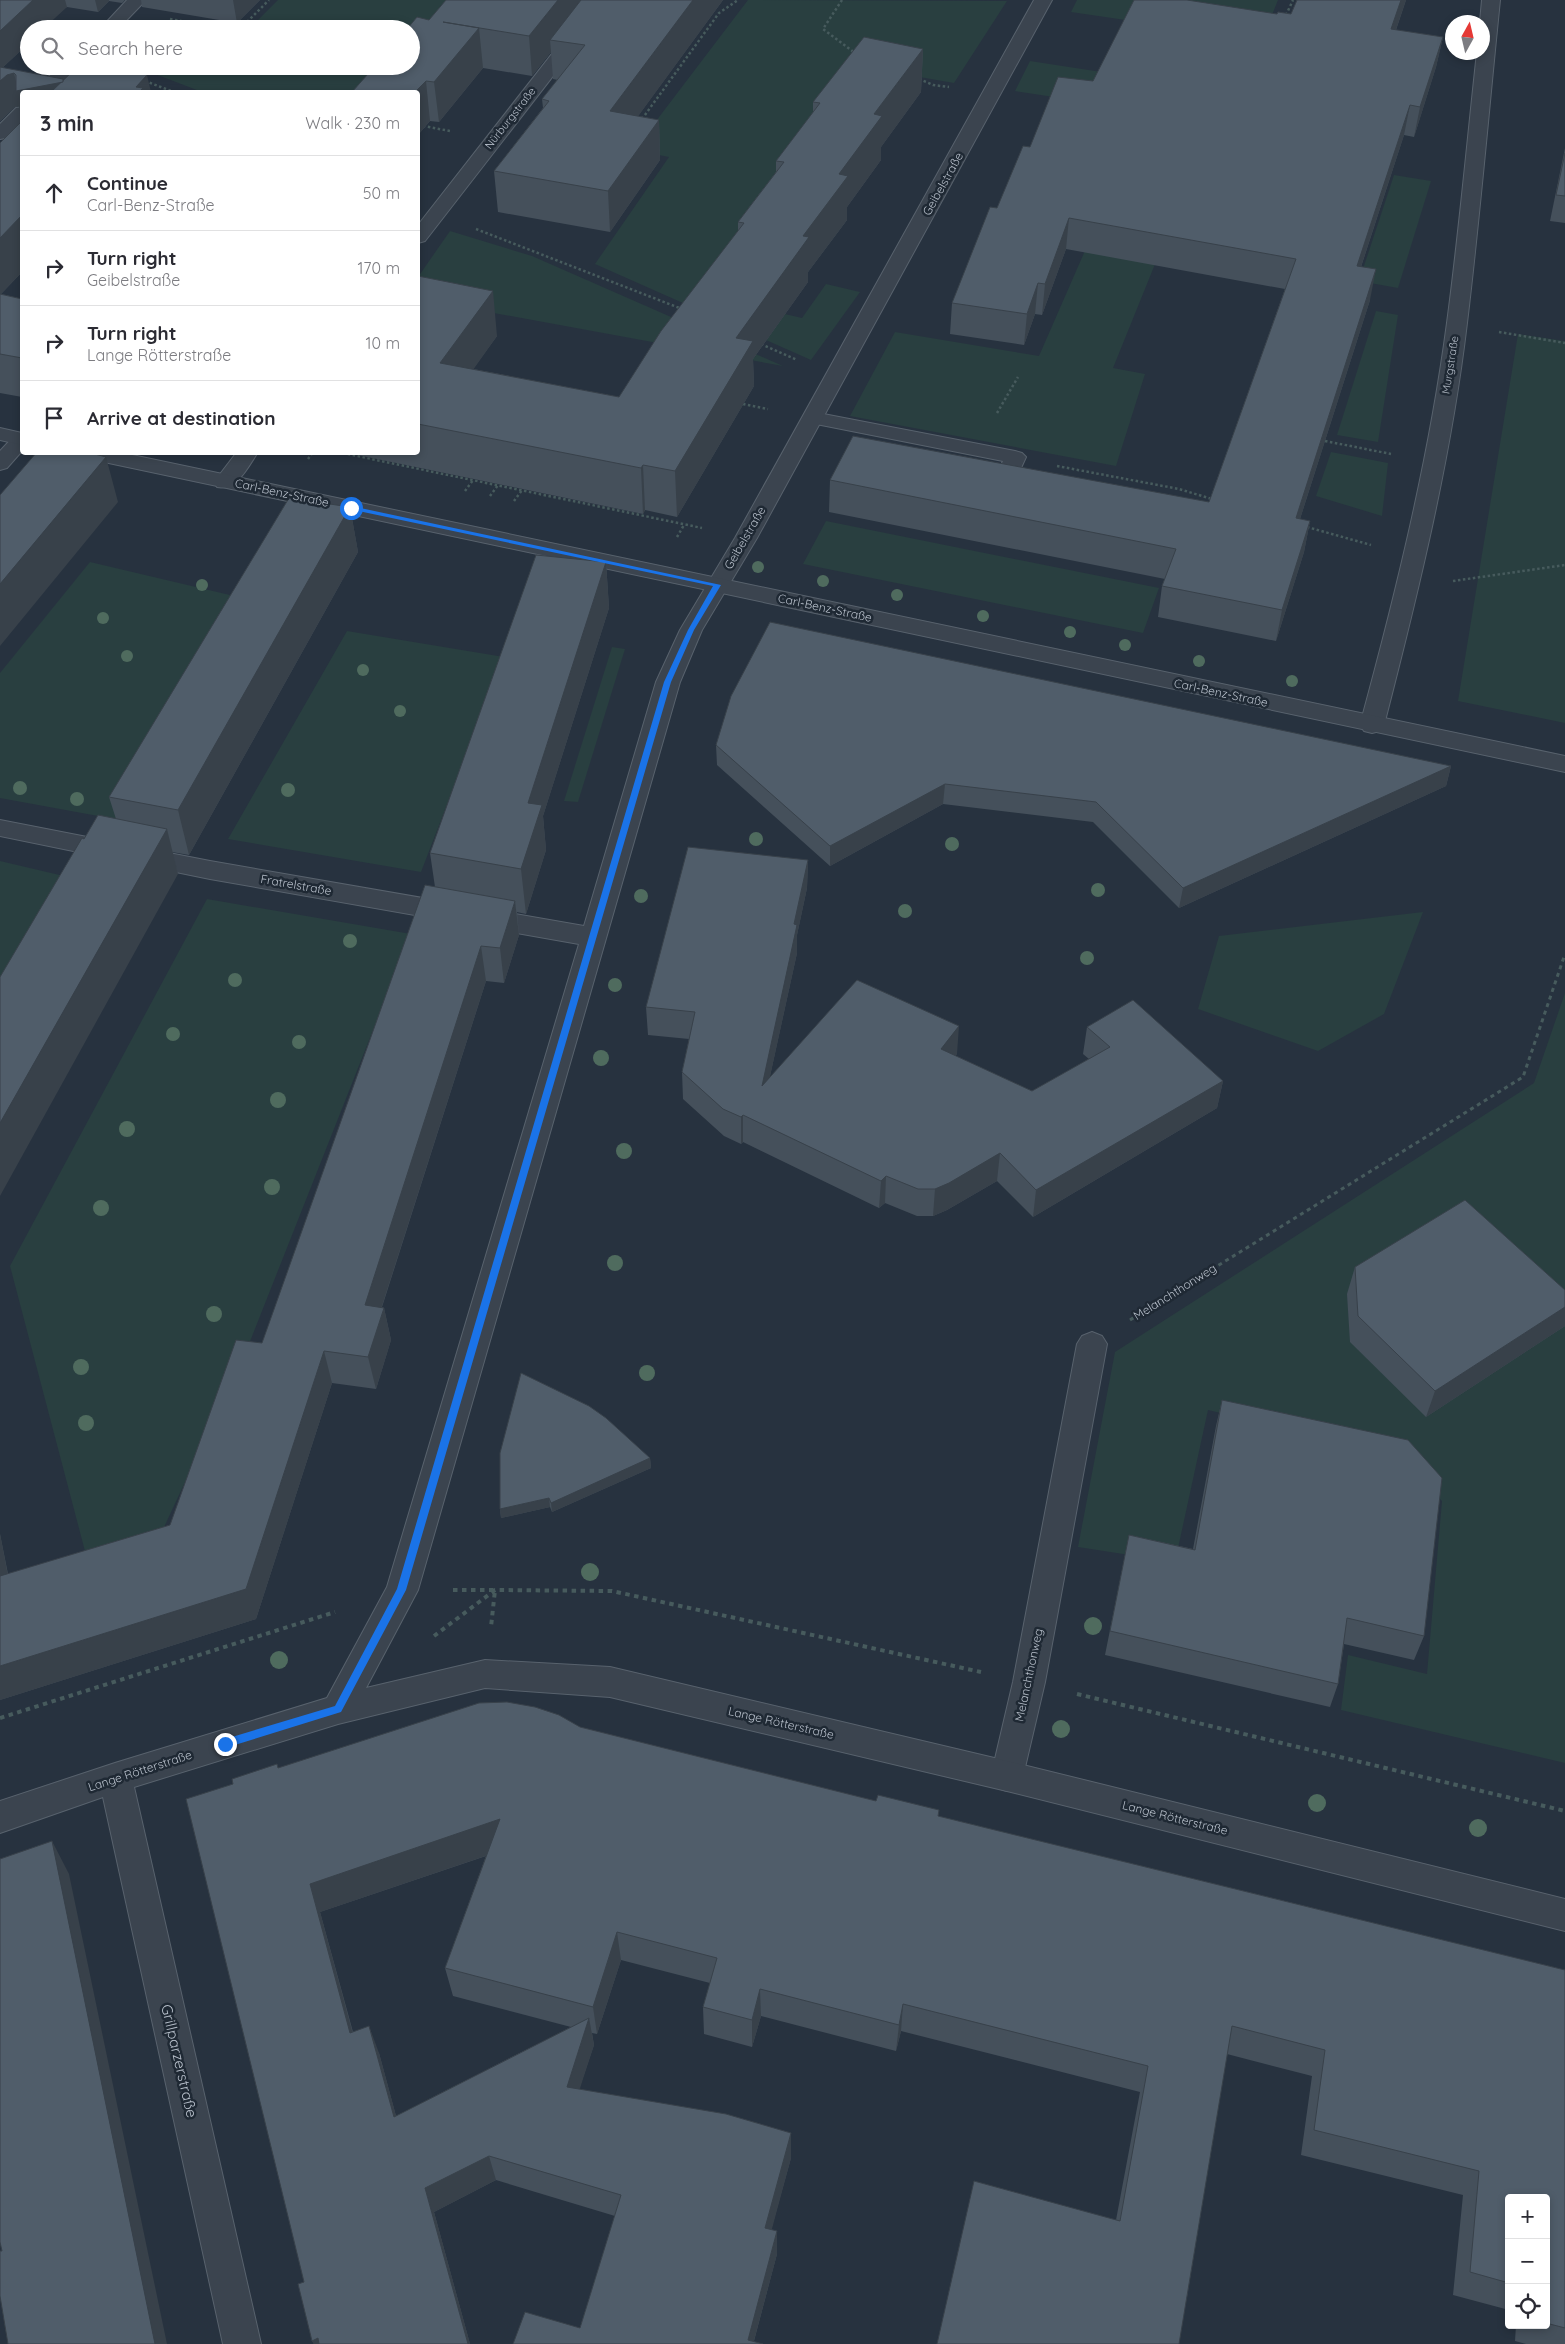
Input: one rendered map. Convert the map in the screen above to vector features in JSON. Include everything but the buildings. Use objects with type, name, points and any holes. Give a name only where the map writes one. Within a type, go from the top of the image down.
[{"type":"street","name":"Nürburgstraße","points":[[420,234],[603,0]]},
{"type":"street","name":"Geibelstraße","points":[[338,1709],[402,1590],[668,682],[691,630],[746,538],[836,377],[1043,0]]},
{"type":"street","name":"Murgstraße","points":[[1372,725],[1408,588],[1434,462],[1457,324],[1491,0]]},
{"type":"street","points":[[117,20],[131,6]]},
{"type":"street","points":[[45,90],[61,75]]},
{"type":"street","points":[[0,134],[20,114]]},
{"type":"street","points":[[813,418],[1009,472]]},
{"type":"street","points":[[0,434],[20,439]]},
{"type":"street","points":[[0,464],[20,441]]},
{"type":"street","name":"Carl-Benz-Straße","points":[[99,455],[1372,725],[1565,764]]},
{"type":"street","points":[[225,482],[246,455]]},
{"type":"street","name":"Fratrelstraße","points":[[0,828],[210,870],[593,937]]},
{"type":"street","name":"Melanchthonweg","points":[[1007,1776],[1029,1682],[1092,1344]]},
{"type":"street","name":"Lange Rötterstraße","points":[[0,1817],[115,1778],[338,1709],[485,1674],[610,1682],[1007,1776],[1565,1915]]},
{"type":"street","name":"Grillparzerstraße","points":[[115,1778],[242,2344]]},
{"type":"path","points":[[249,20],[269,0]]},
{"type":"path","points":[[640,122],[720,13],[738,0]]},
{"type":"path","points":[[842,0],[823,29],[855,53],[863,56]]},
{"type":"path","points":[[1281,22],[1293,0]]},
{"type":"path","points":[[131,6],[188,20]]},
{"type":"path","points":[[916,78],[933,85],[992,95]]},
{"type":"path","points":[[140,79],[169,90]]},
{"type":"path","points":[[436,214],[690,312]]},
{"type":"path","points":[[1457,324],[1565,343]]},
{"type":"path","points":[[754,341],[836,377]]},
{"type":"path","points":[[1325,442],[1434,462]]},
{"type":"path","points":[[352,455],[746,538]]},
{"type":"path","points":[[1009,472],[1179,489],[1217,500]]},
{"type":"path","points":[[1301,525],[1414,558]]},
{"type":"path","points":[[1408,588],[1565,565]]},
{"type":"path","name":"Melanchthonweg","points":[[1092,1344],[1523,1077],[1565,954]]},
{"type":"path","points":[[0,1718],[266,1635],[402,1590],[612,1591],[1029,1682],[1565,1811]]},
{"type":"path","points":[[432,1638],[495,1590]]},
{"type":"path","points":[[485,1674],[495,1590]]},
{"type":"green space","points":[[278,0],[454,0],[420,36],[420,20],[258,20]]},
{"type":"green space","points":[[748,0],[1007,1],[954,83],[862,67],[712,297],[802,318],[826,284],[860,292],[811,360],[595,264],[669,157],[634,150]]},
{"type":"green space","points":[[1077,0],[1278,0],[1262,40],[1071,12]]},
{"type":"green space","points":[[1030,61],[1225,91],[1113,368],[1145,374],[1116,466],[850,416],[895,332],[1039,356],[1146,111],[1015,91]]},
{"type":"green space","points":[[158,75],[383,75],[369,90],[197,90]]},
{"type":"green space","points":[[1394,175],[1431,181],[1398,288],[1359,281]]},
{"type":"green space","points":[[450,231],[532,256],[783,366],[420,299],[420,274]]},
{"type":"green space","points":[[1376,311],[1398,315],[1378,442],[1337,435]]},
{"type":"green space","points":[[1518,334],[1565,341],[1565,723],[1458,701]]},
{"type":"green space","points":[[1331,452],[1388,463],[1382,516],[1316,496]]},
{"type":"green space","points":[[826,521],[1159,588],[1143,633],[803,564]]},
{"type":"green space","points":[[90,562],[251,600],[120,820],[0,798],[0,673]]},
{"type":"green space","points":[[347,631],[504,657],[421,872],[228,839]]},
{"type":"green space","points":[[612,647],[625,649],[578,802],[564,801]]},
{"type":"green space","points":[[0,861],[85,881],[0,1029]]},
{"type":"green space","points":[[207,899],[411,934],[247,1349],[159,1538],[86,1555],[10,1266]]},
{"type":"green space","points":[[1423,912],[1384,1014],[1318,1051],[1198,1009],[1219,936]]},
{"type":"green space","points":[[1565,993],[1565,1763],[1341,1710],[1348,1655],[1427,1674],[1442,1501],[1393,1453],[1208,1410],[1175,1562],[1078,1547],[1115,1352],[1534,1083]]},
{"type":"route","points":[[225,1744],[338,1709],[402,1590],[668,682],[691,630],[718,585],[351,508]]}]
